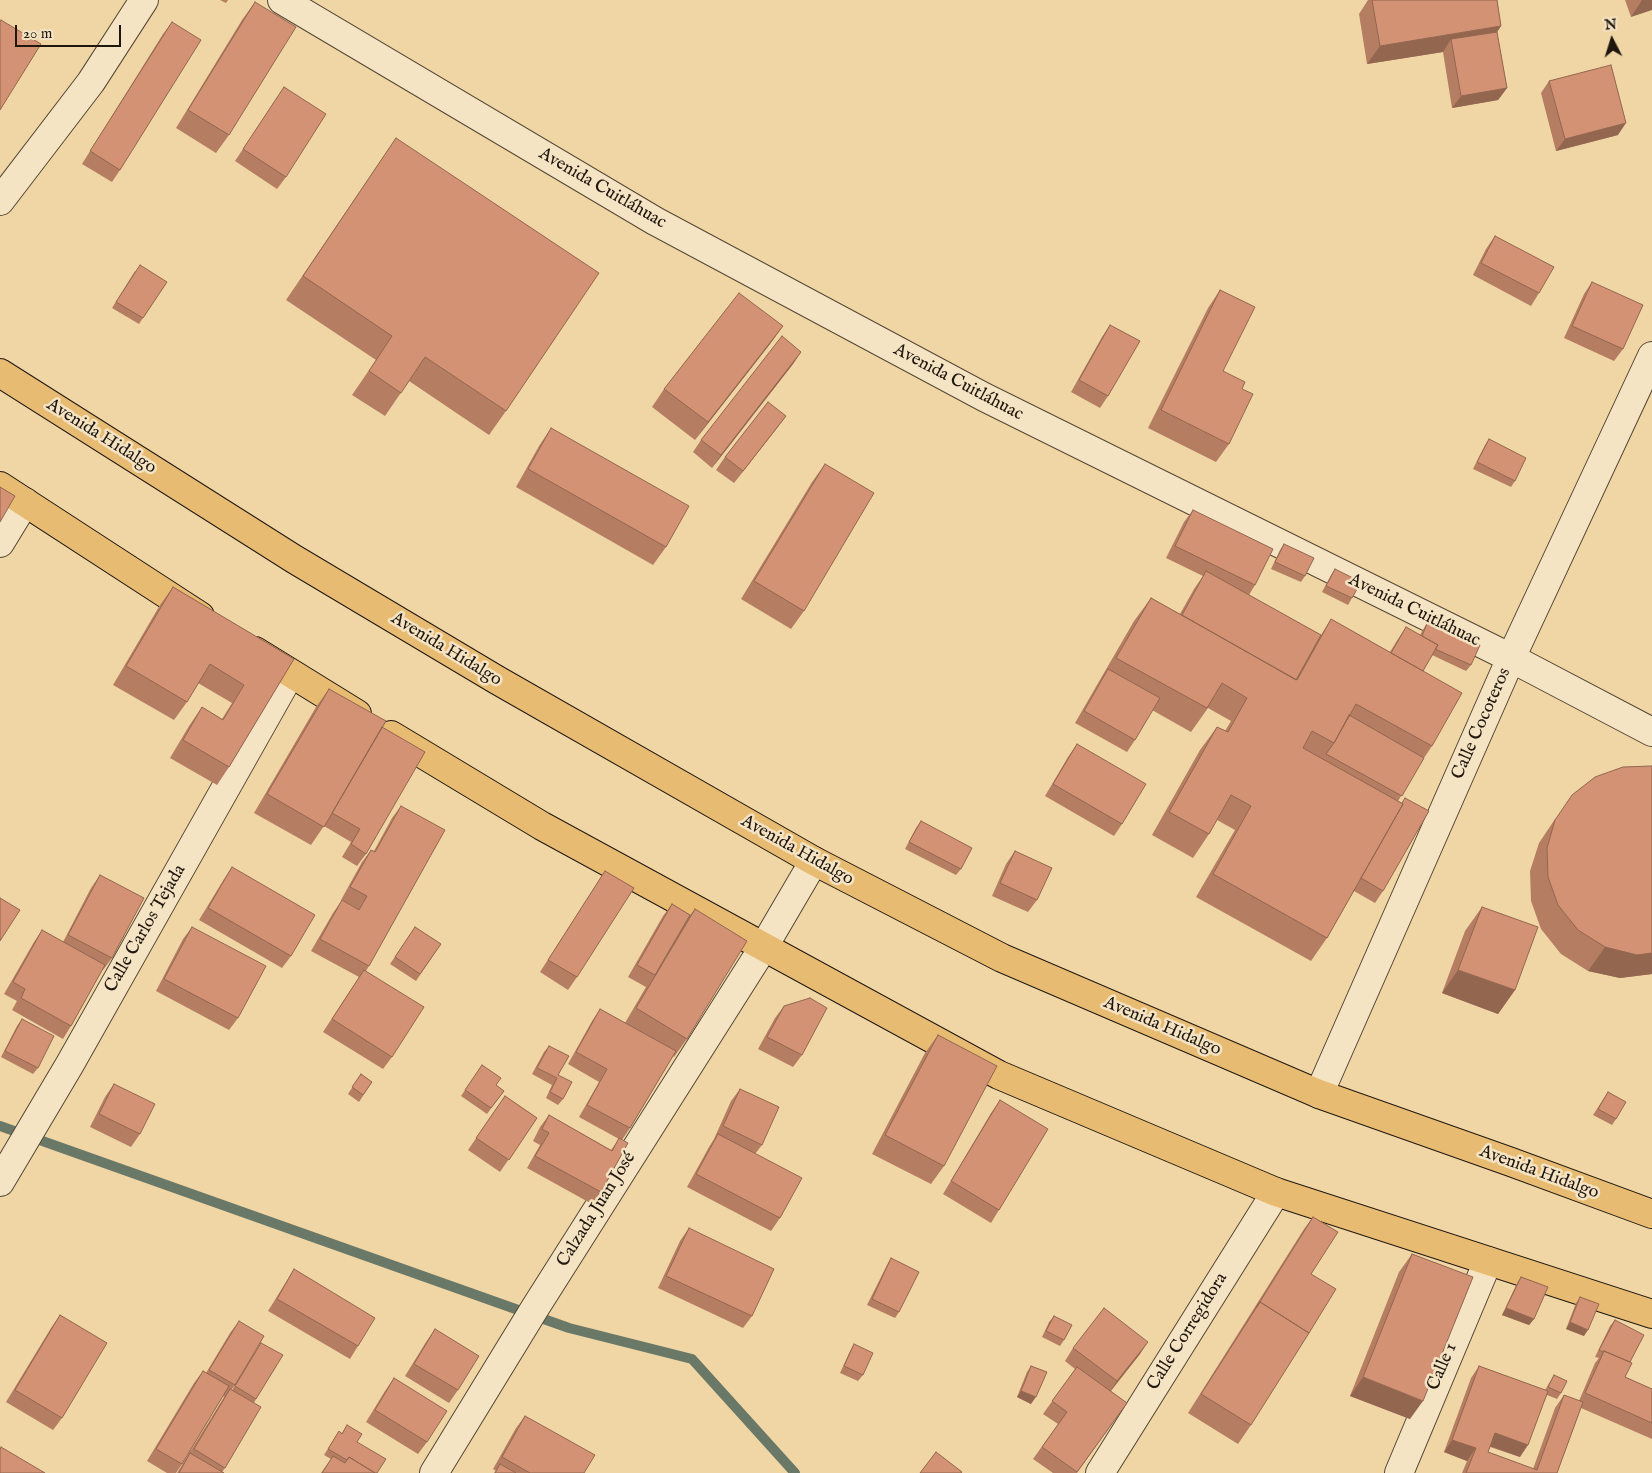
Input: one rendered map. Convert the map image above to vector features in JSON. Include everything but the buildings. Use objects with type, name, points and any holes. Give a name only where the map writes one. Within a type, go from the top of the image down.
[{"type":"main road","name":"Avenida Hidalgo","points":[[0,372],[294,559],[488,675],[814,861],[1002,958],[1319,1094],[1652,1214]]},
{"type":"main road","points":[[0,486],[290,674],[542,826],[999,1075],[1276,1192],[1652,1314]]},
{"type":"street","points":[[0,201],[91,82],[144,0]]},
{"type":"street","name":"Avenida Cuitláhuac","points":[[286,1],[655,221],[715,254],[984,397],[1510,658],[1652,732]]},
{"type":"street","name":"Calle Cocoteros","points":[[1319,1094],[1510,658],[1652,356]]},
{"type":"street","points":[[0,543],[25,502]]},
{"type":"street","name":"Calle Carlos Tejada","points":[[0,1182],[290,674]]},
{"type":"street","name":"Calzada Juan José","points":[[434,1473],[535,1308],[763,948],[814,861]]},
{"type":"street","name":"Calle Corregidora","points":[[1100,1473],[1276,1192]]},
{"type":"street","name":"Calle 1","points":[[1399,1473],[1488,1261]]},
{"type":"waterway","points":[[0,1126],[569,1328],[692,1359],[795,1473]]}]
